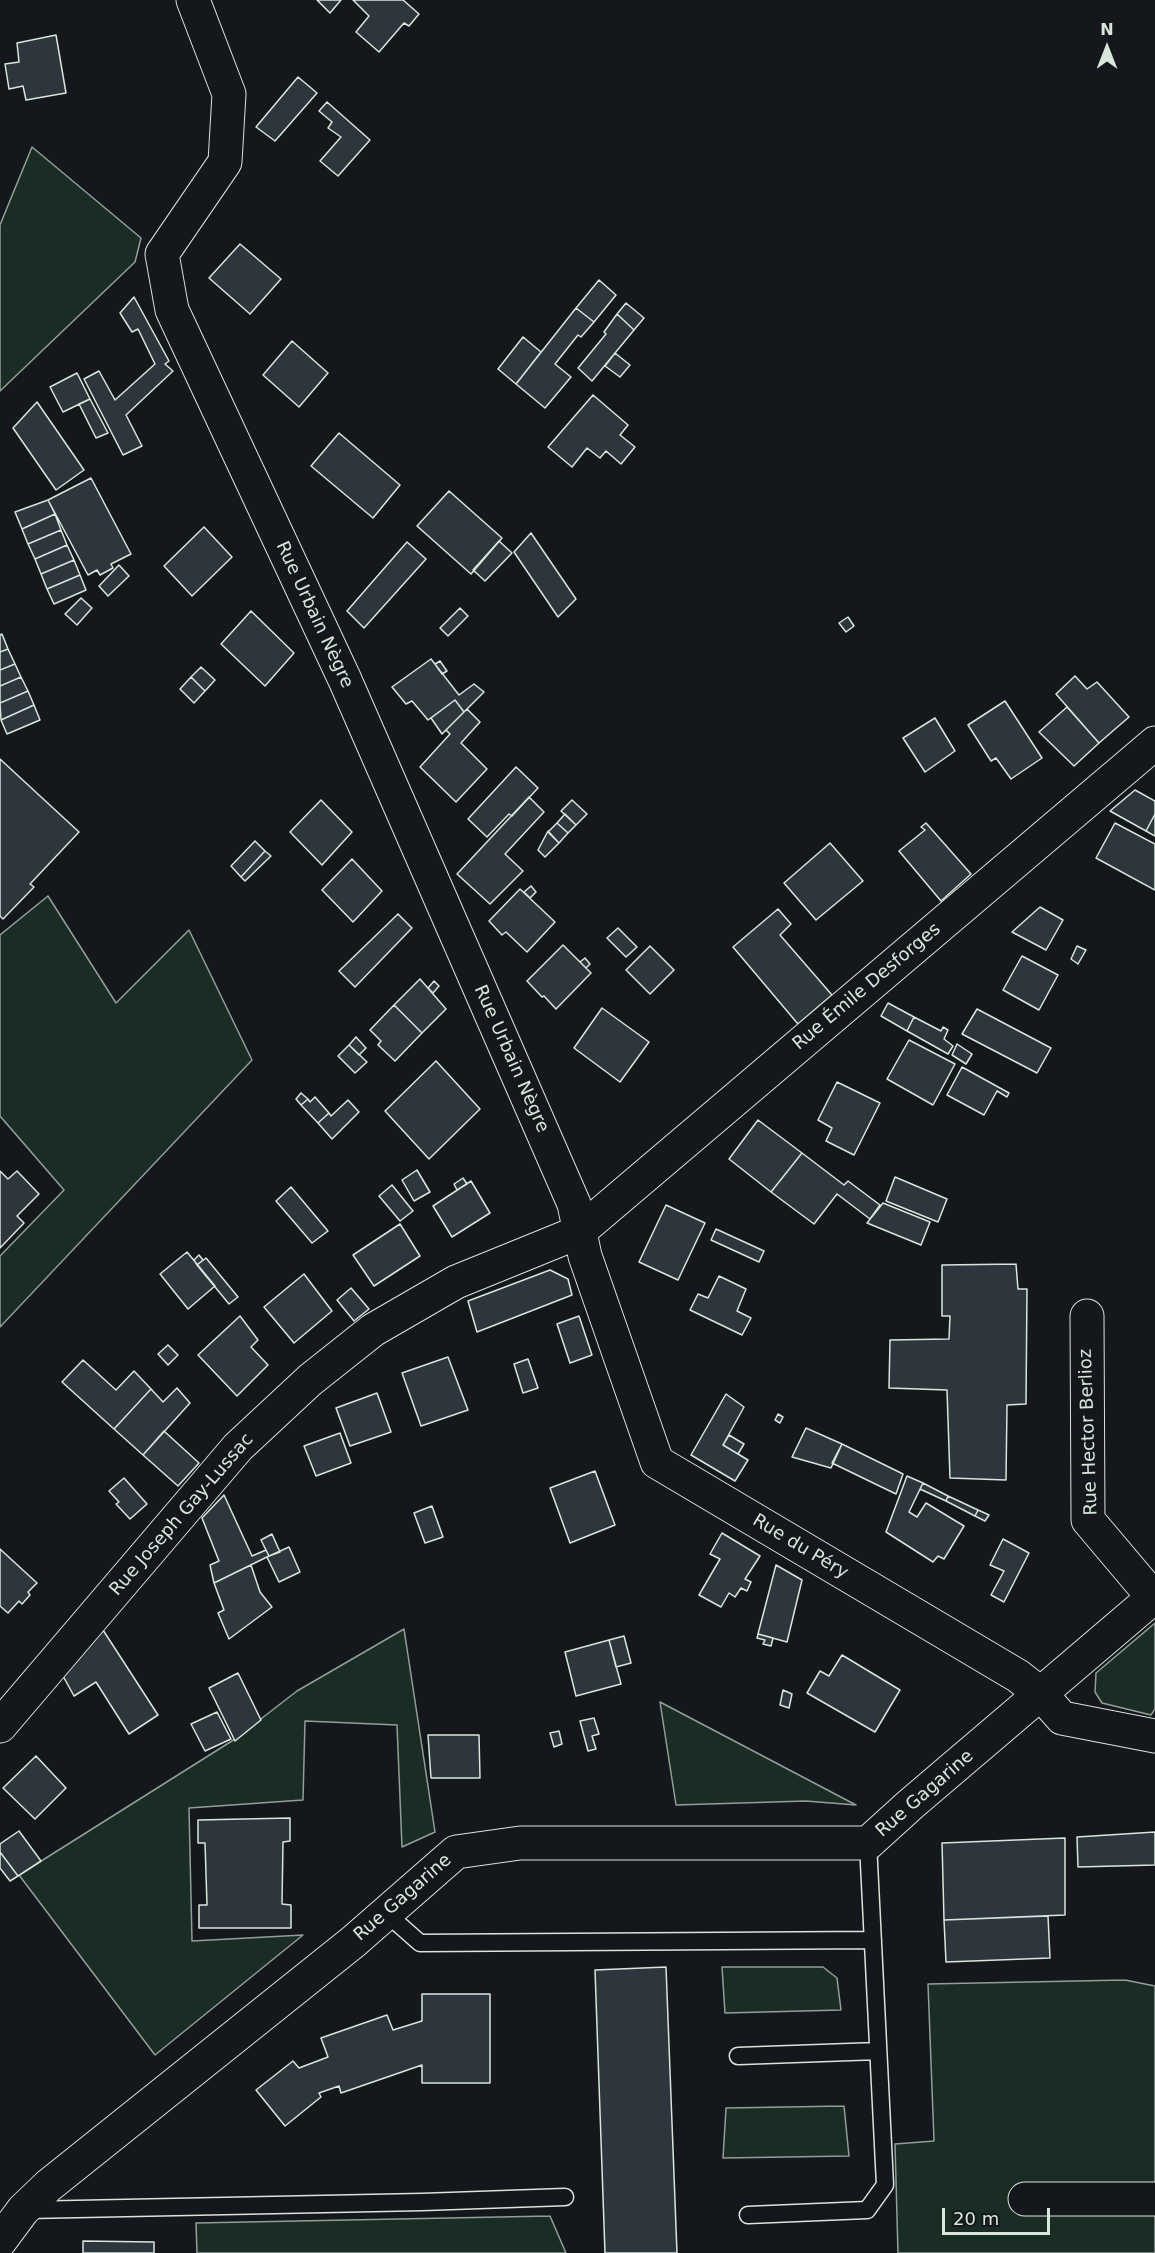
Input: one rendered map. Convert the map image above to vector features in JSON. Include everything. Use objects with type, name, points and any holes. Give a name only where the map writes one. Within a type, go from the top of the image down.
[{"type":"street","name":"Rue Urbain Nègre","points":[[193,0],[229,94],[225,162],[162,254],[172,310],[345,680],[574,1204],[579,1232]]},
{"type":"street","name":"Rue Émile Desforges","points":[[579,1232],[1155,742]]},
{"type":"street","name":"Rue du Péry","points":[[579,1232],[585,1256],[657,1462],[1018,1676],[1041,1694],[1062,1718],[1155,1736]]},
{"type":"street","name":"Rue Joseph Gay-Lussac","points":[[0,1726],[238,1447],[310,1380],[373,1330],[456,1282],[579,1232]]},
{"type":"street","name":"Rue Hector Berlioz","points":[[1087,1316],[1088,1520],[1154,1597]]},
{"type":"street","name":"Rue Gagarine","points":[[0,2241],[23,2210],[48,2186],[137,2117],[386,1913],[456,1852],[520,1843],[868,1843],[1154,1597]]},
{"type":"street","points":[[1025,2199],[1155,2199]]},
{"type":"lane","points":[[748,2215],[867,2210],[885,2185],[868,1843]]},
{"type":"lane","points":[[386,1913],[420,1943],[873,1940]]},
{"type":"lane","points":[[738,2056],[878,2051]]},
{"type":"lane","points":[[23,2210],[566,2197]]},
{"type":"green space","points":[[32,147],[141,238],[135,262],[0,391],[0,225]]},
{"type":"green space","points":[[48,896],[116,1003],[189,930],[252,1060],[0,1327],[0,1256],[64,1190],[0,1116],[0,935]]},
{"type":"green space","points":[[1155,1623],[1155,1709],[1151,1715],[1102,1703],[1095,1692],[1096,1673]]},
{"type":"green space","points":[[404,1629],[435,1832],[402,1847],[397,1725],[305,1721],[303,1800],[189,1808],[192,1941],[303,1935],[155,2055],[19,1875],[235,1739],[297,1691]]},
{"type":"green space","points":[[660,1702],[856,1805],[806,1801],[676,1805]]},
{"type":"green space","points":[[722,1967],[823,1967],[837,1978],[841,2010],[725,2013]]},
{"type":"green space","points":[[1125,1980],[1155,1986],[1155,2253],[898,2253],[895,2144],[934,2141],[928,1984]]},
{"type":"green space","points":[[844,2106],[849,2156],[723,2158],[726,2108]]},
{"type":"green space","points":[[550,2216],[566,2253],[197,2253],[196,2223]]},
{"type":"building","points":[[317,0],[341,0],[330,13]]},
{"type":"building","points":[[353,0],[403,0],[419,14],[409,26],[404,23],[379,52],[356,32],[369,16]]},
{"type":"building","points":[[56,35],[66,93],[26,100],[23,86],[9,89],[5,64],[19,62],[17,43]]},
{"type":"building","points":[[298,77],[317,93],[275,141],[256,127]]},
{"type":"building","points":[[327,102],[370,140],[338,176],[320,161],[341,137],[328,128],[332,122],[319,111]]},
{"type":"building","points":[[240,244],[281,279],[250,314],[209,278]]},
{"type":"building","points":[[599,280],[616,295],[594,322],[576,308]]},
{"type":"building","points":[[134,297],[169,361],[165,364],[173,371],[126,415],[142,446],[123,455],[84,379],[99,371],[115,400],[155,364],[138,329],[132,332],[120,313]]},
{"type":"building","points":[[626,303],[644,318],[634,330],[617,314]]},
{"type":"building","points":[[576,308],[594,322],[581,337],[578,335],[555,364],[571,377],[545,408],[516,384]]},
{"type":"building","points":[[617,314],[634,330],[592,381],[578,368],[606,334],[604,332]]},
{"type":"building","points":[[523,337],[541,352],[516,384],[498,369]]},
{"type":"building","points":[[292,341],[328,373],[299,407],[263,375]]},
{"type":"building","points":[[615,353],[630,365],[620,377],[605,366]]},
{"type":"building","points":[[77,373],[90,399],[63,412],[50,387]]},
{"type":"building","points":[[593,395],[628,425],[620,435],[635,447],[621,464],[606,451],[600,458],[587,448],[572,467],[548,447]]},
{"type":"building","points":[[90,399],[108,433],[96,438],[79,404]]},
{"type":"building","points":[[37,402],[84,470],[56,490],[13,428]]},
{"type":"building","points":[[339,433],[400,485],[373,518],[311,466]]},
{"type":"building","points":[[91,478],[131,554],[111,564],[113,568],[100,575],[97,570],[88,575],[48,500]]},
{"type":"building","points":[[449,491],[502,538],[471,574],[417,526]]},
{"type":"building","points":[[48,500],[55,514],[22,529],[15,512]]},
{"type":"building","points":[[55,514],[61,530],[28,544],[22,529]]},
{"type":"building","points":[[204,527],[232,557],[192,596],[164,566]]},
{"type":"building","points":[[61,530],[67,545],[35,559],[28,544]]},
{"type":"building","points":[[531,533],[576,599],[558,617],[514,552]]},
{"type":"building","points":[[499,541],[512,553],[485,581],[473,570]]},
{"type":"building","points":[[407,542],[426,559],[364,628],[347,611]]},
{"type":"building","points":[[67,545],[74,560],[41,574],[35,559]]},
{"type":"building","points":[[74,560],[80,575],[47,589],[41,574]]},
{"type":"building","points":[[119,565],[129,576],[108,596],[99,586]]},
{"type":"building","points":[[80,575],[86,590],[54,604],[47,589]]},
{"type":"building","points":[[81,598],[92,608],[77,625],[65,614]]},
{"type":"building","points":[[460,608],[468,616],[448,636],[440,628]]},
{"type":"building","points":[[251,611],[294,653],[265,686],[221,644]]},
{"type":"building","points":[[848,617],[854,626],[846,632],[839,623]]},
{"type":"building","points":[[2,634],[8,649],[0,652],[0,635]]},
{"type":"building","points":[[8,649],[15,664],[0,670],[0,652]]},
{"type":"building","points":[[431,659],[459,695],[474,684],[484,692],[464,712],[455,700],[428,720],[412,701],[406,704],[392,687]]},
{"type":"building","points":[[440,661],[447,671],[442,674],[435,664]]},
{"type":"building","points":[[15,664],[21,677],[0,686],[0,670]]},
{"type":"building","points":[[201,667],[215,680],[205,691],[191,677]]},
{"type":"building","points":[[1075,676],[1087,689],[1097,682],[1129,717],[1099,743],[1056,694]]},
{"type":"building","points":[[21,677],[28,691],[0,703],[0,686]]},
{"type":"building","points":[[191,677],[205,691],[194,703],[180,689]]},
{"type":"building","points":[[28,691],[34,705],[1,720],[0,703]]},
{"type":"building","points":[[455,700],[464,712],[442,734],[431,718]]},
{"type":"building","points":[[1005,701],[1042,758],[1011,779],[996,758],[991,761],[968,725]]},
{"type":"building","points":[[34,705],[40,720],[7,734],[1,720]]},
{"type":"building","points":[[1067,707],[1099,743],[1074,766],[1039,732]]},
{"type":"building","points":[[467,709],[480,722],[461,743],[487,769],[456,802],[420,767],[450,734],[446,730]]},
{"type":"building","points":[[935,718],[955,751],[925,772],[903,738]]},
{"type":"building","points":[[0,759],[79,832],[30,884],[34,887],[3,919],[0,916]]},
{"type":"building","points":[[516,767],[538,788],[512,816],[509,814],[487,837],[468,819]]},
{"type":"building","points":[[1135,790],[1155,801],[1155,814],[1146,831],[1110,811]]},
{"type":"building","points":[[529,797],[544,812],[505,854],[523,871],[490,904],[457,874]]},
{"type":"building","points":[[321,800],[352,832],[322,865],[290,832]]},
{"type":"building","points":[[572,800],[587,814],[576,825],[561,811]]},
{"type":"building","points":[[565,814],[576,825],[568,833],[557,823]]},
{"type":"building","points":[[1155,814],[1155,836],[1146,831]]},
{"type":"building","points":[[557,823],[568,833],[559,843],[548,832]]},
{"type":"building","points":[[926,823],[971,874],[941,901],[899,851],[925,830],[921,827]]},
{"type":"building","points":[[1115,823],[1155,844],[1155,890],[1096,858]]},
{"type":"building","points":[[548,831],[559,843],[545,857],[538,850]]},
{"type":"building","points":[[255,841],[265,851],[241,877],[231,866]]},
{"type":"building","points":[[830,843],[863,881],[816,920],[784,883]]},
{"type":"building","points":[[265,851],[271,856],[245,881],[241,877]]},
{"type":"building","points":[[352,859],[382,891],[353,922],[322,890]]},
{"type":"building","points":[[531,886],[536,892],[530,898],[524,892]]},
{"type":"building","points":[[520,889],[555,922],[527,952],[506,932],[502,935],[489,921]]},
{"type":"building","points":[[1040,907],[1063,920],[1046,950],[1012,932]]},
{"type":"building","points":[[778,909],[791,924],[780,935],[832,995],[798,1024],[733,947]]},
{"type":"building","points":[[398,914],[412,928],[355,987],[339,971]]},
{"type":"building","points":[[618,928],[637,947],[626,957],[607,938]]},
{"type":"building","points":[[563,945],[591,973],[556,1009],[527,981]]},
{"type":"building","points":[[650,946],[674,970],[650,994],[626,970]]},
{"type":"building","points":[[1077,946],[1086,950],[1078,964],[1071,959]]},
{"type":"building","points":[[1022,956],[1058,975],[1039,1010],[1003,990]]},
{"type":"building","points":[[585,958],[590,964],[586,968],[580,962]]},
{"type":"building","points":[[420,979],[446,1009],[422,1033],[394,1005]]},
{"type":"building","points":[[434,981],[439,986],[433,993],[428,988]]},
{"type":"building","points":[[888,1003],[914,1017],[907,1031],[881,1016]]},
{"type":"building","points":[[394,1005],[422,1033],[395,1061],[378,1045],[381,1041],[370,1030]]},
{"type":"building","points":[[602,1008],[649,1042],[620,1082],[574,1048]]},
{"type":"building","points":[[977,1009],[1051,1048],[1037,1073],[962,1034]]},
{"type":"building","points":[[914,1017],[941,1031],[943,1027],[948,1030],[944,1039],[953,1046],[948,1054],[907,1031]]},
{"type":"building","points":[[356,1037],[366,1048],[359,1055],[349,1045]]},
{"type":"building","points":[[909,1040],[955,1064],[933,1105],[887,1079]]},
{"type":"building","points":[[957,1044],[972,1054],[966,1064],[952,1055]]},
{"type":"building","points":[[349,1045],[367,1062],[355,1073],[338,1056]]},
{"type":"building","points":[[436,1061],[480,1109],[429,1159],[385,1111]]},
{"type":"building","points":[[962,1067],[1009,1093],[1007,1097],[997,1091],[984,1115],[947,1095]]},
{"type":"building","points":[[837,1082],[880,1103],[854,1155],[826,1141],[832,1128],[818,1120]]},
{"type":"building","points":[[301,1093],[308,1099],[301,1105],[296,1099]]},
{"type":"building","points":[[315,1097],[329,1113],[318,1123],[301,1105],[308,1099],[310,1102]]},
{"type":"building","points":[[348,1100],[359,1112],[332,1139],[318,1123],[329,1113],[331,1116]]},
{"type":"building","points":[[758,1120],[802,1153],[771,1192],[729,1159]]},
{"type":"building","points":[[802,1153],[844,1185],[848,1181],[880,1205],[870,1219],[837,1194],[814,1224],[771,1192]]},
{"type":"building","points":[[417,1170],[430,1192],[414,1201],[402,1180]]},
{"type":"building","points":[[0,1171],[8,1179],[17,1171],[39,1194],[17,1216],[24,1223],[0,1248]]},
{"type":"building","points":[[895,1177],[947,1199],[938,1222],[886,1201]]},
{"type":"building","points":[[463,1178],[467,1184],[457,1190],[454,1184]]},
{"type":"building","points":[[471,1181],[490,1213],[452,1237],[433,1206]]},
{"type":"building","points":[[392,1185],[413,1211],[400,1221],[379,1196]]},
{"type":"building","points":[[291,1187],[328,1231],[312,1243],[276,1201]]},
{"type":"building","points":[[883,1203],[930,1222],[921,1245],[867,1223]]},
{"type":"building","points":[[666,1205],[705,1223],[678,1280],[639,1262]]},
{"type":"building","points":[[400,1224],[420,1256],[374,1286],[353,1255]]},
{"type":"building","points":[[716,1229],[764,1251],[759,1262],[711,1240]]},
{"type":"building","points":[[187,1252],[215,1286],[188,1309],[160,1274]]},
{"type":"building","points":[[199,1255],[203,1260],[197,1265],[194,1260]]},
{"type":"building","points":[[206,1258],[238,1297],[229,1304],[197,1265]]},
{"type":"building","points":[[1016,1264],[1018,1289],[1027,1289],[1026,1404],[1007,1405],[1006,1480],[950,1478],[947,1390],[889,1388],[890,1340],[949,1339],[950,1316],[942,1316],[942,1265]]},
{"type":"building","points":[[550,1270],[568,1279],[572,1295],[477,1332],[468,1301]]},
{"type":"building","points":[[304,1274],[332,1311],[294,1343],[264,1307]]},
{"type":"building","points":[[719,1276],[746,1289],[737,1311],[751,1318],[742,1335],[690,1310],[698,1294],[708,1298]]},
{"type":"building","points":[[351,1288],[369,1309],[354,1321],[337,1300]]},
{"type":"building","points":[[240,1316],[258,1340],[251,1347],[268,1365],[237,1396],[198,1355]]},
{"type":"building","points":[[579,1316],[592,1355],[570,1363],[557,1324]]},
{"type":"building","points":[[168,1345],[178,1355],[168,1365],[158,1354]]},
{"type":"building","points":[[448,1357],[468,1410],[421,1426],[402,1373]]},
{"type":"building","points":[[528,1359],[538,1388],[523,1393],[514,1364]]},
{"type":"building","points":[[83,1360],[116,1390],[134,1371],[151,1389],[114,1429],[62,1382]]},
{"type":"building","points":[[177,1388],[190,1403],[143,1455],[114,1429],[151,1389],[163,1402]]},
{"type":"building","points":[[377,1393],[391,1432],[350,1446],[336,1408]]},
{"type":"building","points":[[726,1394],[744,1407],[723,1445],[748,1460],[735,1481],[691,1455]]},
{"type":"building","points":[[778,1414],[783,1417],[780,1423],[775,1420]]},
{"type":"building","points":[[806,1428],[842,1444],[831,1468],[792,1457]]},
{"type":"building","points":[[164,1431],[199,1463],[178,1486],[143,1455]]},
{"type":"building","points":[[340,1433],[351,1463],[316,1476],[304,1446]]},
{"type":"building","points":[[729,1435],[744,1444],[738,1454],[723,1445]]},
{"type":"building","points":[[842,1444],[903,1474],[896,1494],[832,1463]]},
{"type":"building","points":[[595,1471],[615,1525],[570,1543],[550,1488]]},
{"type":"building","points":[[907,1476],[923,1483],[909,1512],[917,1517],[926,1503],[964,1526],[944,1559],[938,1556],[933,1562],[886,1532]]},
{"type":"building","points":[[124,1478],[147,1504],[130,1519],[116,1504],[119,1502],[109,1491]]},
{"type":"building","points":[[923,1483],[948,1496],[946,1501],[920,1489]]},
{"type":"building","points":[[224,1495],[252,1556],[266,1550],[269,1556],[214,1583],[210,1565],[219,1561],[202,1518]]},
{"type":"building","points":[[948,1496],[978,1510],[975,1516],[946,1501]]},
{"type":"building","points":[[432,1506],[443,1537],[425,1543],[414,1513]]},
{"type":"building","points":[[978,1510],[989,1515],[985,1521],[975,1516]]},
{"type":"building","points":[[722,1533],[760,1556],[745,1579],[751,1582],[747,1591],[741,1588],[735,1597],[729,1593],[721,1607],[699,1595],[720,1559],[710,1554]]},
{"type":"building","points":[[272,1534],[280,1552],[269,1556],[261,1540]]},
{"type":"building","points":[[1003,1539],[1029,1553],[1004,1602],[991,1595],[1004,1571],[990,1565]]},
{"type":"building","points":[[289,1547],[300,1572],[279,1582],[267,1557]]},
{"type":"building","points":[[0,1549],[37,1583],[28,1592],[30,1595],[22,1604],[19,1601],[8,1613],[0,1606]]},
{"type":"building","points":[[251,1565],[260,1592],[272,1607],[229,1639],[218,1613],[224,1610],[214,1583]]},
{"type":"building","points":[[776,1565],[802,1580],[787,1642],[758,1634]]},
{"type":"building","points":[[103,1630],[158,1715],[129,1734],[96,1682],[74,1696],[63,1676]]},
{"type":"building","points":[[758,1634],[773,1638],[771,1646],[763,1644],[765,1640],[757,1638]]},
{"type":"building","points":[[624,1636],[631,1663],[616,1667],[609,1640]]},
{"type":"building","points":[[609,1640],[621,1684],[576,1696],[565,1652]]},
{"type":"building","points":[[842,1655],[900,1690],[875,1732],[807,1693],[820,1671],[829,1676]]},
{"type":"building","points":[[238,1673],[261,1720],[235,1741],[209,1688]]},
{"type":"building","points":[[783,1690],[792,1694],[789,1708],[780,1705]]},
{"type":"building","points":[[217,1712],[231,1739],[205,1751],[191,1724]]},
{"type":"building","points":[[594,1718],[599,1734],[592,1736],[596,1749],[588,1751],[580,1721]]},
{"type":"building","points":[[559,1731],[562,1744],[554,1747],[550,1733]]},
{"type":"building","points":[[428,1735],[479,1735],[480,1778],[431,1778]]},
{"type":"building","points":[[36,1756],[66,1788],[35,1819],[3,1788]]},
{"type":"building","points":[[290,1818],[290,1841],[283,1842],[282,1904],[291,1905],[291,1928],[199,1928],[199,1905],[207,1905],[205,1843],[198,1843],[198,1820]]},
{"type":"building","points":[[19,1831],[41,1861],[18,1876],[0,1852],[0,1844]]},
{"type":"building","points":[[1155,1832],[1155,1865],[1078,1867],[1077,1837]]},
{"type":"building","points":[[1065,1838],[1065,1915],[944,1920],[942,1843]]},
{"type":"building","points":[[0,1852],[18,1876],[10,1881],[0,1868]]},
{"type":"building","points":[[1048,1916],[1050,1958],[946,1962],[944,1920]]},
{"type":"building","points":[[666,1967],[677,2253],[605,2253],[595,1970]]},
{"type":"building","points":[[422,1994],[490,1994],[490,2083],[422,2083],[422,2065],[341,2093],[339,2086],[319,2093],[321,2097],[285,2126],[256,2090],[293,2061],[299,2068],[328,2057],[321,2038],[387,2015],[393,2030],[422,2021]]},
{"type":"building","points":[[83,2241],[154,2242],[154,2253],[83,2253]]}]
